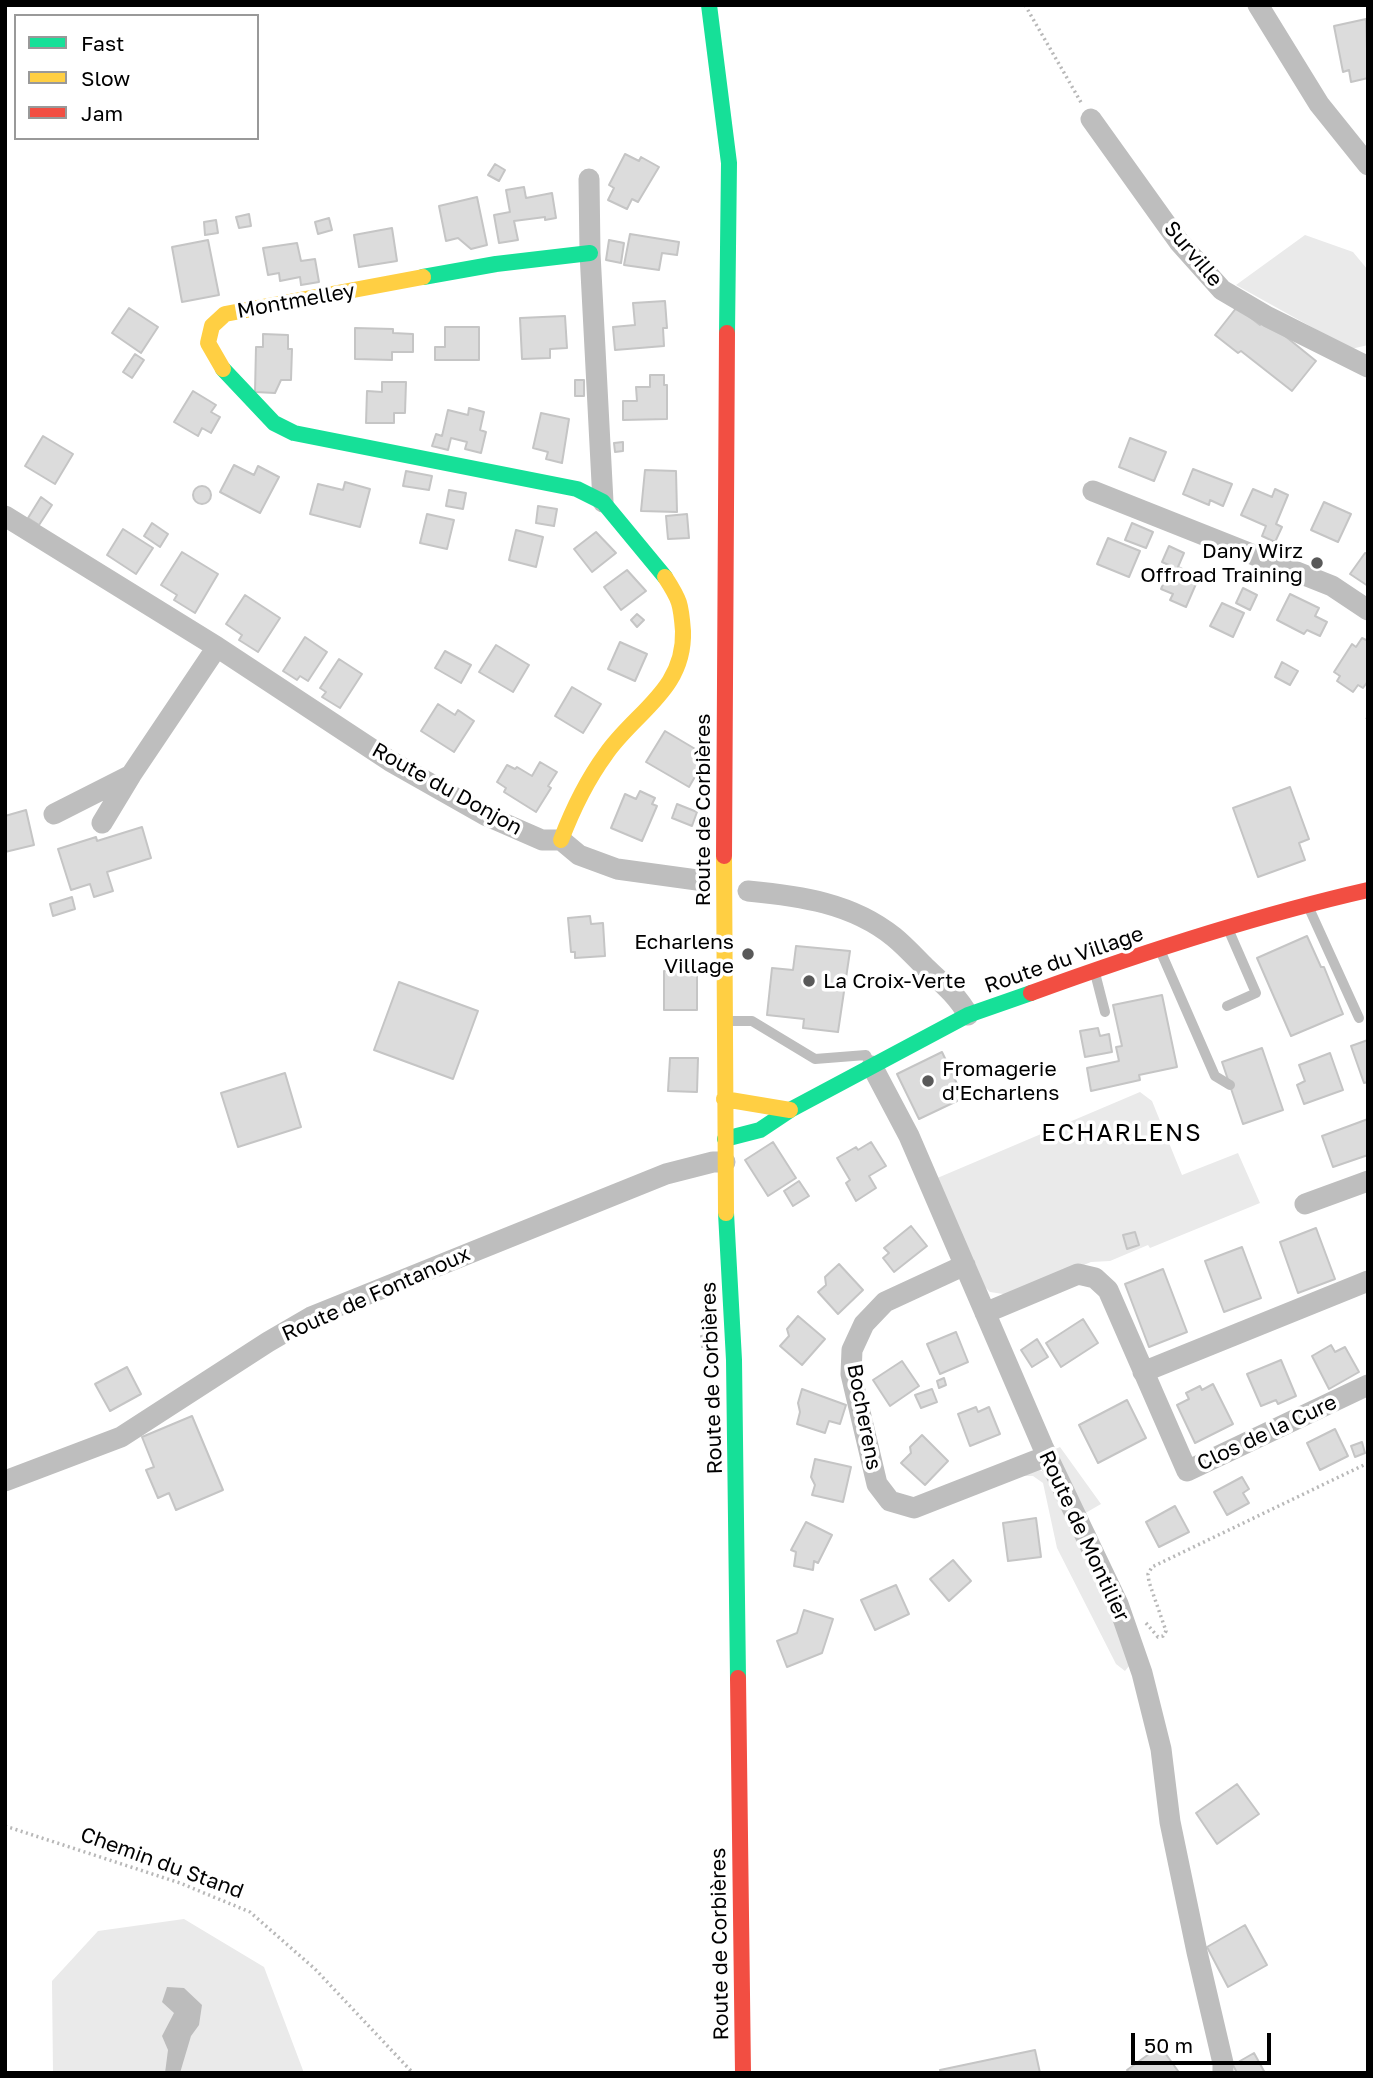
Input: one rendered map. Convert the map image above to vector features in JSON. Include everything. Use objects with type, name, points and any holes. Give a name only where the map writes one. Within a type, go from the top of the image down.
[{"type":"main road","name":"Route de Corbières","points":[[709,5],[729,163],[724,681],[724,1100],[734,1360],[743,2073]]},
{"type":"main road","name":"Montmelley","points":[[561,840],[570,817],[605,755],[628,727],[654,702],[677,672],[683,641],[681,602],[661,571],[603,502],[577,489],[293,433],[274,423],[220,366],[208,343],[212,326],[225,314],[496,264],[590,253]]},
{"type":"main road","name":"Route du Village","points":[[725,1139],[775,1124],[790,1110],[959,1019],[1094,970],[1307,904],[1368,890]]},
{"type":"main road","points":[[724,1100],[790,1110]]},
{"type":"street","points":[[1258,5],[1318,104],[1368,165]]},
{"type":"street","name":"Surville","points":[[1091,119],[1179,242],[1222,290],[1268,317],[1368,367]]},
{"type":"street","points":[[589,179],[590,253],[603,502]]},
{"type":"street","points":[[1093,491],[1332,586],[1368,610]]},
{"type":"street","name":"Route du Donjon","points":[[5,516],[217,647],[390,761],[487,816],[541,840],[561,840],[579,855],[617,869],[697,880]]},
{"type":"street","points":[[102,823],[217,647]]},
{"type":"street","points":[[54,814],[131,775]]},
{"type":"street","points":[[748,891],[806,898],[851,911],[894,937],[916,959],[942,1001],[959,1019]]},
{"type":"street","name":"Route de Montilier","points":[[872,1066],[909,1136],[1047,1456],[1116,1598],[1142,1673],[1161,1749],[1170,1822],[1223,2073]]},
{"type":"street","name":"Route de Fontanoux","points":[[5,1481],[121,1437],[311,1317],[666,1174],[725,1161]]},
{"type":"street","points":[[1305,1203],[1368,1181]]},
{"type":"street","name":"Bocherens","points":[[965,1265],[885,1302],[864,1324],[852,1349],[851,1374],[877,1484],[890,1501],[914,1508],[1047,1456]]},
{"type":"street","name":"Clos de la Cure","points":[[985,1313],[1078,1274],[1095,1278],[1108,1290],[1187,1471],[1368,1385]]},
{"type":"street","points":[[1143,1373],[1368,1281]]},
{"type":"lane","points":[[1307,904],[1359,1018]]},
{"type":"lane","points":[[1227,1006],[1256,993],[1228,928]]},
{"type":"lane","points":[[1159,950],[1215,1076],[1230,1085]]},
{"type":"lane","points":[[1094,970],[1105,1013]]},
{"type":"lane","points":[[724,1021],[752,1021],[815,1059],[866,1055],[872,1066]]},
{"type":"path","points":[[1025,5],[1091,119]]},
{"type":"path","points":[[1143,1620],[1158,1637],[1163,1636],[1166,1630],[1149,1582],[1148,1574],[1152,1567],[1368,1463]]},
{"type":"path","name":"Chemin du Stand","points":[[5,1826],[180,1882],[250,1912],[315,1969],[413,2073]]},
{"type":"shaded area","points":[[1305,235],[1353,252],[1368,270],[1368,345],[1351,349],[1236,285]]},
{"type":"shaded area","points":[[1140,1092],[1152,1101],[1182,1175],[1238,1153],[1260,1203],[1150,1248],[1148,1245],[1110,1261],[1091,1262],[1010,1295],[990,1292],[978,1280],[935,1179]]},
{"type":"shaded area","points":[[1060,1447],[1101,1504],[1082,1515],[1051,1451]]},
{"type":"shaded area","points":[[1037,1469],[1046,1473],[1133,1661],[1125,1671],[1116,1664],[1057,1548],[1043,1483],[1033,1476],[1015,1476]]},
{"type":"shaded area","points":[[184,1919],[264,1967],[304,2073],[53,2073],[52,1981],[98,1931]]},
{"type":"shaded area","points":[[167,1987],[184,1988],[202,2005],[199,2025],[191,2036],[180,2073],[165,2073],[168,2050],[162,2036],[174,2013],[162,2002]]},
{"type":"building","points":[[1366,19],[1368,78],[1351,82],[1349,70],[1343,72],[1334,26]]},
{"type":"building","points":[[625,154],[639,161],[641,157],[659,167],[638,202],[632,199],[627,209],[608,200],[614,188],[609,185]]},
{"type":"building","points":[[495,164],[505,170],[499,181],[488,175]]},
{"type":"building","points":[[524,187],[526,198],[552,193],[556,218],[514,221],[518,240],[499,243],[494,215],[510,212],[506,190]]},
{"type":"building","points":[[477,197],[487,245],[471,249],[458,238],[446,241],[439,206]]},
{"type":"building","points":[[249,214],[251,226],[239,228],[236,217]]},
{"type":"building","points":[[329,218],[332,230],[318,234],[315,222]]},
{"type":"building","points":[[216,220],[218,233],[205,235],[204,222]]},
{"type":"building","points":[[392,228],[397,261],[359,267],[354,235]]},
{"type":"building","points":[[630,234],[679,242],[677,255],[662,253],[659,270],[624,265]]},
{"type":"building","points":[[208,240],[219,295],[182,302],[172,247]]},
{"type":"building","points":[[609,240],[624,243],[621,263],[606,260]]},
{"type":"building","points":[[297,243],[301,261],[315,259],[319,282],[301,285],[300,277],[280,281],[279,273],[268,275],[263,248]]},
{"type":"building","points":[[665,301],[667,328],[663,328],[664,346],[615,350],[613,327],[635,325],[633,303]]},
{"type":"building","points":[[1237,307],[1260,325],[1264,319],[1316,361],[1292,391],[1241,351],[1238,353],[1215,335]]},
{"type":"building","points":[[129,308],[158,327],[141,353],[112,333]]},
{"type":"building","points":[[565,316],[567,348],[550,349],[550,358],[522,359],[520,318]]},
{"type":"building","points":[[445,327],[479,327],[479,360],[435,360],[435,347],[445,347]]},
{"type":"building","points":[[355,328],[393,329],[393,333],[413,334],[413,352],[392,352],[392,360],[355,359]]},
{"type":"building","points":[[263,334],[288,335],[288,349],[292,349],[291,380],[281,380],[275,393],[255,392],[256,347],[263,347]]},
{"type":"building","points":[[135,354],[144,360],[132,378],[123,372]]},
{"type":"building","points":[[650,375],[664,375],[664,385],[667,385],[667,419],[623,420],[623,401],[637,401],[636,387],[650,387]]},
{"type":"building","points":[[575,380],[584,380],[584,396],[575,396]]},
{"type":"building","points":[[382,382],[406,382],[405,413],[394,413],[394,423],[366,423],[367,391],[382,392]]},
{"type":"building","points":[[193,391],[216,405],[211,412],[220,417],[211,433],[202,428],[198,436],[174,422]]},
{"type":"building","points":[[469,408],[484,412],[480,430],[486,432],[481,453],[465,449],[467,442],[451,438],[448,450],[432,446],[436,434],[442,436],[448,410],[468,415]]},
{"type":"building","points":[[541,413],[569,419],[562,463],[546,459],[548,452],[533,448]]},
{"type":"building","points":[[43,436],[73,454],[55,484],[25,466]]},
{"type":"building","points":[[1130,438],[1166,452],[1154,481],[1119,467]]},
{"type":"building","points":[[623,442],[623,451],[615,452],[614,443]]},
{"type":"building","points":[[234,465],[254,475],[258,466],[279,477],[260,513],[220,492]]},
{"type":"building","points":[[1193,469],[1232,484],[1223,506],[1210,500],[1209,505],[1183,494]]},
{"type":"building","points":[[645,470],[676,471],[677,512],[641,511]]},
{"type":"building","points":[[406,471],[432,476],[429,490],[403,486]]},
{"type":"building","points":[[345,482],[370,489],[360,527],[310,514],[318,484],[343,490]]},
{"type":"building","points":[[198,486],[206,486],[211,495],[209,502],[198,504],[193,499],[193,491]]},
{"type":"building","points":[[1253,489],[1272,497],[1275,489],[1288,495],[1276,524],[1282,527],[1275,542],[1262,536],[1266,526],[1241,515]]},
{"type":"building","points":[[449,490],[466,493],[463,509],[446,506]]},
{"type":"building","points":[[41,497],[52,505],[39,525],[28,518]]},
{"type":"building","points":[[1324,502],[1351,514],[1338,542],[1311,530]]},
{"type":"building","points":[[538,506],[557,509],[554,526],[536,523]]},
{"type":"building","points":[[427,514],[454,520],[447,549],[420,543]]},
{"type":"building","points":[[687,514],[689,538],[668,539],[666,516]]},
{"type":"building","points":[[152,523],[168,534],[160,547],[144,536]]},
{"type":"building","points":[[1132,523],[1153,532],[1146,548],[1125,540]]},
{"type":"building","points":[[123,529],[153,548],[136,574],[107,555]]},
{"type":"building","points":[[516,530],[543,537],[536,567],[509,560]]},
{"type":"building","points":[[596,532],[616,553],[592,572],[574,549]]},
{"type":"building","points":[[1108,538],[1140,551],[1129,577],[1097,564]]},
{"type":"building","points":[[1169,546],[1184,553],[1178,567],[1199,577],[1186,607],[1170,600],[1173,594],[1161,589],[1171,566],[1162,562]]},
{"type":"building","points":[[182,552],[218,574],[195,613],[174,600],[177,595],[161,585]]},
{"type":"building","points":[[1365,553],[1368,554],[1368,586],[1350,574]]},
{"type":"building","points":[[627,570],[646,591],[621,610],[604,587]]},
{"type":"building","points":[[1243,588],[1257,595],[1250,610],[1236,603]]},
{"type":"building","points":[[1290,594],[1319,608],[1315,616],[1327,622],[1320,636],[1307,630],[1304,634],[1277,620]]},
{"type":"building","points":[[245,595],[280,618],[258,652],[239,640],[242,635],[226,624]]},
{"type":"building","points":[[1222,603],[1244,613],[1233,637],[1210,626]]},
{"type":"building","points":[[637,614],[644,620],[637,627],[631,620]]},
{"type":"building","points":[[305,637],[327,652],[308,681],[300,676],[297,680],[283,671]]},
{"type":"building","points":[[1362,638],[1368,641],[1368,681],[1363,688],[1358,685],[1353,692],[1337,681],[1340,676],[1334,672],[1352,644],[1356,647]]},
{"type":"building","points":[[620,642],[647,654],[635,681],[608,669]]},
{"type":"building","points":[[496,645],[529,665],[513,692],[479,672]]},
{"type":"building","points":[[445,651],[471,665],[461,683],[435,668]]},
{"type":"building","points":[[339,659],[362,674],[340,708],[322,697],[326,692],[320,688]]},
{"type":"building","points":[[1282,662],[1298,671],[1290,685],[1275,677]]},
{"type":"building","points":[[572,687],[601,704],[583,733],[555,716]]},
{"type":"building","points":[[438,704],[455,715],[458,710],[474,721],[454,752],[421,731]]},
{"type":"building","points":[[665,731],[707,756],[689,787],[646,762]]},
{"type":"building","points":[[540,762],[557,772],[548,786],[551,788],[536,812],[504,792],[506,788],[497,782],[507,765],[515,769],[517,767],[532,776]]},
{"type":"building","points":[[1290,787],[1309,839],[1299,843],[1305,860],[1258,877],[1233,808]]},
{"type":"building","points":[[640,791],[655,798],[652,804],[657,806],[642,841],[611,828],[625,794],[636,799]]},
{"type":"building","points":[[677,804],[697,812],[692,826],[672,818]]},
{"type":"building","points":[[26,810],[34,845],[5,852],[5,816]]},
{"type":"building","points":[[142,827],[151,858],[107,872],[113,891],[94,897],[90,884],[71,890],[58,849],[96,837],[97,841]]},
{"type":"building","points":[[72,897],[75,909],[53,916],[50,904]]},
{"type":"building","points":[[590,916],[591,924],[603,923],[605,956],[575,958],[575,952],[571,952],[568,918]]},
{"type":"building","points":[[1307,936],[1321,967],[1324,967],[1343,1014],[1291,1036],[1257,958]]},
{"type":"building","name":"La Croix-Verte","points":[[796,946],[850,951],[838,1032],[803,1028],[804,1019],[767,1015],[772,968],[793,970]]},
{"type":"building","points":[[664,971],[697,971],[697,1010],[664,1010]]},
{"type":"building","points":[[399,982],[478,1011],[453,1079],[374,1050]]},
{"type":"building","points":[[1162,995],[1177,1067],[1139,1075],[1140,1080],[1091,1091],[1087,1068],[1119,1061],[1116,1047],[1122,1046],[1113,1005]]},
{"type":"building","points":[[1098,1028],[1100,1036],[1109,1034],[1112,1052],[1085,1057],[1080,1031]]},
{"type":"building","points":[[1368,1040],[1368,1082],[1364,1083],[1351,1046]]},
{"type":"building","points":[[1262,1048],[1283,1110],[1243,1124],[1222,1062]]},
{"type":"building","name":"Fromagerie d'Echarlens","points":[[942,1052],[959,1088],[952,1091],[957,1101],[919,1119],[897,1074]]},
{"type":"building","points":[[1330,1053],[1343,1090],[1304,1104],[1297,1085],[1305,1081],[1299,1065]]},
{"type":"building","points":[[670,1058],[698,1058],[697,1092],[668,1091]]},
{"type":"building","points":[[285,1073],[301,1127],[238,1147],[221,1093]]},
{"type":"building","points":[[1368,1119],[1368,1155],[1333,1167],[1322,1136]]},
{"type":"building","points":[[773,1142],[796,1178],[768,1196],[745,1160]]},
{"type":"building","points":[[871,1142],[886,1166],[869,1176],[876,1188],[856,1201],[846,1183],[850,1180],[837,1158]]},
{"type":"building","points":[[799,1181],[809,1196],[793,1206],[784,1191]]},
{"type":"building","points":[[911,1226],[927,1246],[894,1272],[883,1258],[889,1253],[884,1248]]},
{"type":"building","points":[[1316,1228],[1335,1279],[1298,1293],[1280,1242]]},
{"type":"building","points":[[1135,1232],[1139,1245],[1127,1249],[1123,1235]]},
{"type":"building","points":[[1242,1247],[1261,1298],[1224,1312],[1205,1261]]},
{"type":"building","points":[[839,1264],[863,1290],[838,1314],[818,1292],[826,1285],[825,1277]]},
{"type":"building","points":[[1163,1269],[1187,1332],[1149,1347],[1125,1284]]},
{"type":"building","points":[[798,1316],[825,1339],[802,1365],[780,1346],[789,1336],[787,1329]]},
{"type":"building","points":[[1083,1319],[1098,1343],[1061,1367],[1046,1343]]},
{"type":"building","points":[[956,1332],[968,1362],[940,1374],[927,1344]]},
{"type":"building","points":[[708,1335],[709,1346],[702,1347],[701,1336]]},
{"type":"building","points":[[1037,1339],[1048,1357],[1032,1367],[1021,1350]]},
{"type":"building","points":[[1331,1345],[1335,1352],[1345,1347],[1359,1372],[1329,1389],[1312,1356]]},
{"type":"building","points":[[1281,1360],[1296,1396],[1278,1404],[1276,1400],[1261,1406],[1247,1374]]},
{"type":"building","points":[[902,1361],[919,1386],[890,1406],[873,1380]]},
{"type":"building","points":[[127,1367],[141,1394],[110,1411],[95,1384]]},
{"type":"building","points":[[944,1378],[946,1385],[939,1388],[937,1381]]},
{"type":"building","points":[[1213,1384],[1233,1424],[1195,1443],[1177,1405],[1189,1399],[1186,1393],[1200,1386],[1202,1390]]},
{"type":"building","points":[[802,1389],[846,1405],[840,1424],[829,1421],[825,1433],[797,1424]]},
{"type":"building","points":[[932,1389],[937,1402],[921,1408],[915,1395]]},
{"type":"building","points":[[1127,1400],[1146,1438],[1098,1463],[1079,1425]]},
{"type":"building","points":[[976,1407],[978,1412],[989,1407],[1000,1434],[970,1446],[958,1414]]},
{"type":"building","points":[[192,1416],[223,1490],[176,1510],[169,1493],[158,1498],[146,1470],[154,1467],[142,1437]]},
{"type":"building","points":[[1335,1429],[1348,1456],[1320,1470],[1307,1443]]},
{"type":"building","points":[[922,1435],[948,1461],[925,1485],[901,1463],[911,1453],[910,1447]]},
{"type":"building","points":[[1362,1442],[1365,1453],[1355,1457],[1351,1446]]},
{"type":"building","points":[[815,1459],[851,1467],[843,1502],[812,1495],[815,1485],[811,1477]]},
{"type":"building","points":[[1242,1477],[1249,1489],[1243,1493],[1249,1503],[1227,1515],[1214,1492]]},
{"type":"building","points":[[1175,1506],[1189,1532],[1159,1547],[1146,1522]]},
{"type":"building","points":[[1036,1518],[1041,1557],[1008,1561],[1003,1523]]},
{"type":"building","points":[[806,1522],[832,1535],[818,1563],[814,1561],[813,1570],[794,1566],[796,1552],[791,1550]]},
{"type":"building","points":[[953,1560],[971,1581],[949,1601],[930,1579]]},
{"type":"building","points":[[896,1585],[909,1614],[875,1630],[861,1600]]},
{"type":"building","points":[[804,1610],[833,1619],[822,1653],[787,1667],[777,1641],[797,1633]]},
{"type":"building","points":[[1237,1784],[1259,1814],[1217,1844],[1196,1813]]},
{"type":"building","points":[[1245,1925],[1267,1965],[1228,1987],[1207,1947]]},
{"type":"building","points":[[1160,2046],[1178,2071],[1129,2073],[1127,2070]]},
{"type":"building","points":[[1035,2050],[1040,2073],[941,2073],[940,2070]]},
{"type":"building","points":[[1254,2053],[1265,2073],[1237,2073],[1233,2065]]},
{"type":"traffic: fast","points":[[709,5],[729,163],[727,333]]},
{"type":"traffic: fast","points":[[423,277],[496,264],[590,253]]},
{"type":"traffic: fast","points":[[223,369],[274,423],[294,433],[577,489],[603,502],[665,577]]},
{"type":"traffic: fast","points":[[725,1139],[760,1130],[790,1110],[968,1015],[1031,993]]},
{"type":"traffic: fast","points":[[726,1213],[734,1360],[738,1678]]},
{"type":"traffic: slow","points":[[223,369],[208,343],[212,326],[225,314],[423,277]]},
{"type":"traffic: slow","points":[[561,840],[580,796],[599,764],[618,739],[656,699],[676,669],[683,631],[681,614],[677,597],[665,577]]},
{"type":"traffic: slow","points":[[724,856],[726,1213]]},
{"type":"traffic: slow","points":[[724,1099],[790,1110]]},
{"type":"traffic: jam","points":[[724,856],[727,333]]},
{"type":"traffic: jam","points":[[1031,993],[1198,936],[1368,890]]},
{"type":"traffic: jam","points":[[738,1678],[743,2073]]},
{"type":"place","name":"Dany Wirz Offroad Training","points":[[1317,563]]},
{"type":"place","name":"Echarlens Village","points":[[748,954]]},
{"type":"place","name":"La Croix-Verte","points":[[809,981]]},
{"type":"place","name":"Fromagerie d'Echarlens","points":[[928,1081]]},
{"type":"district","name":"ECHARLENS","points":[[1122,1133]]}]
